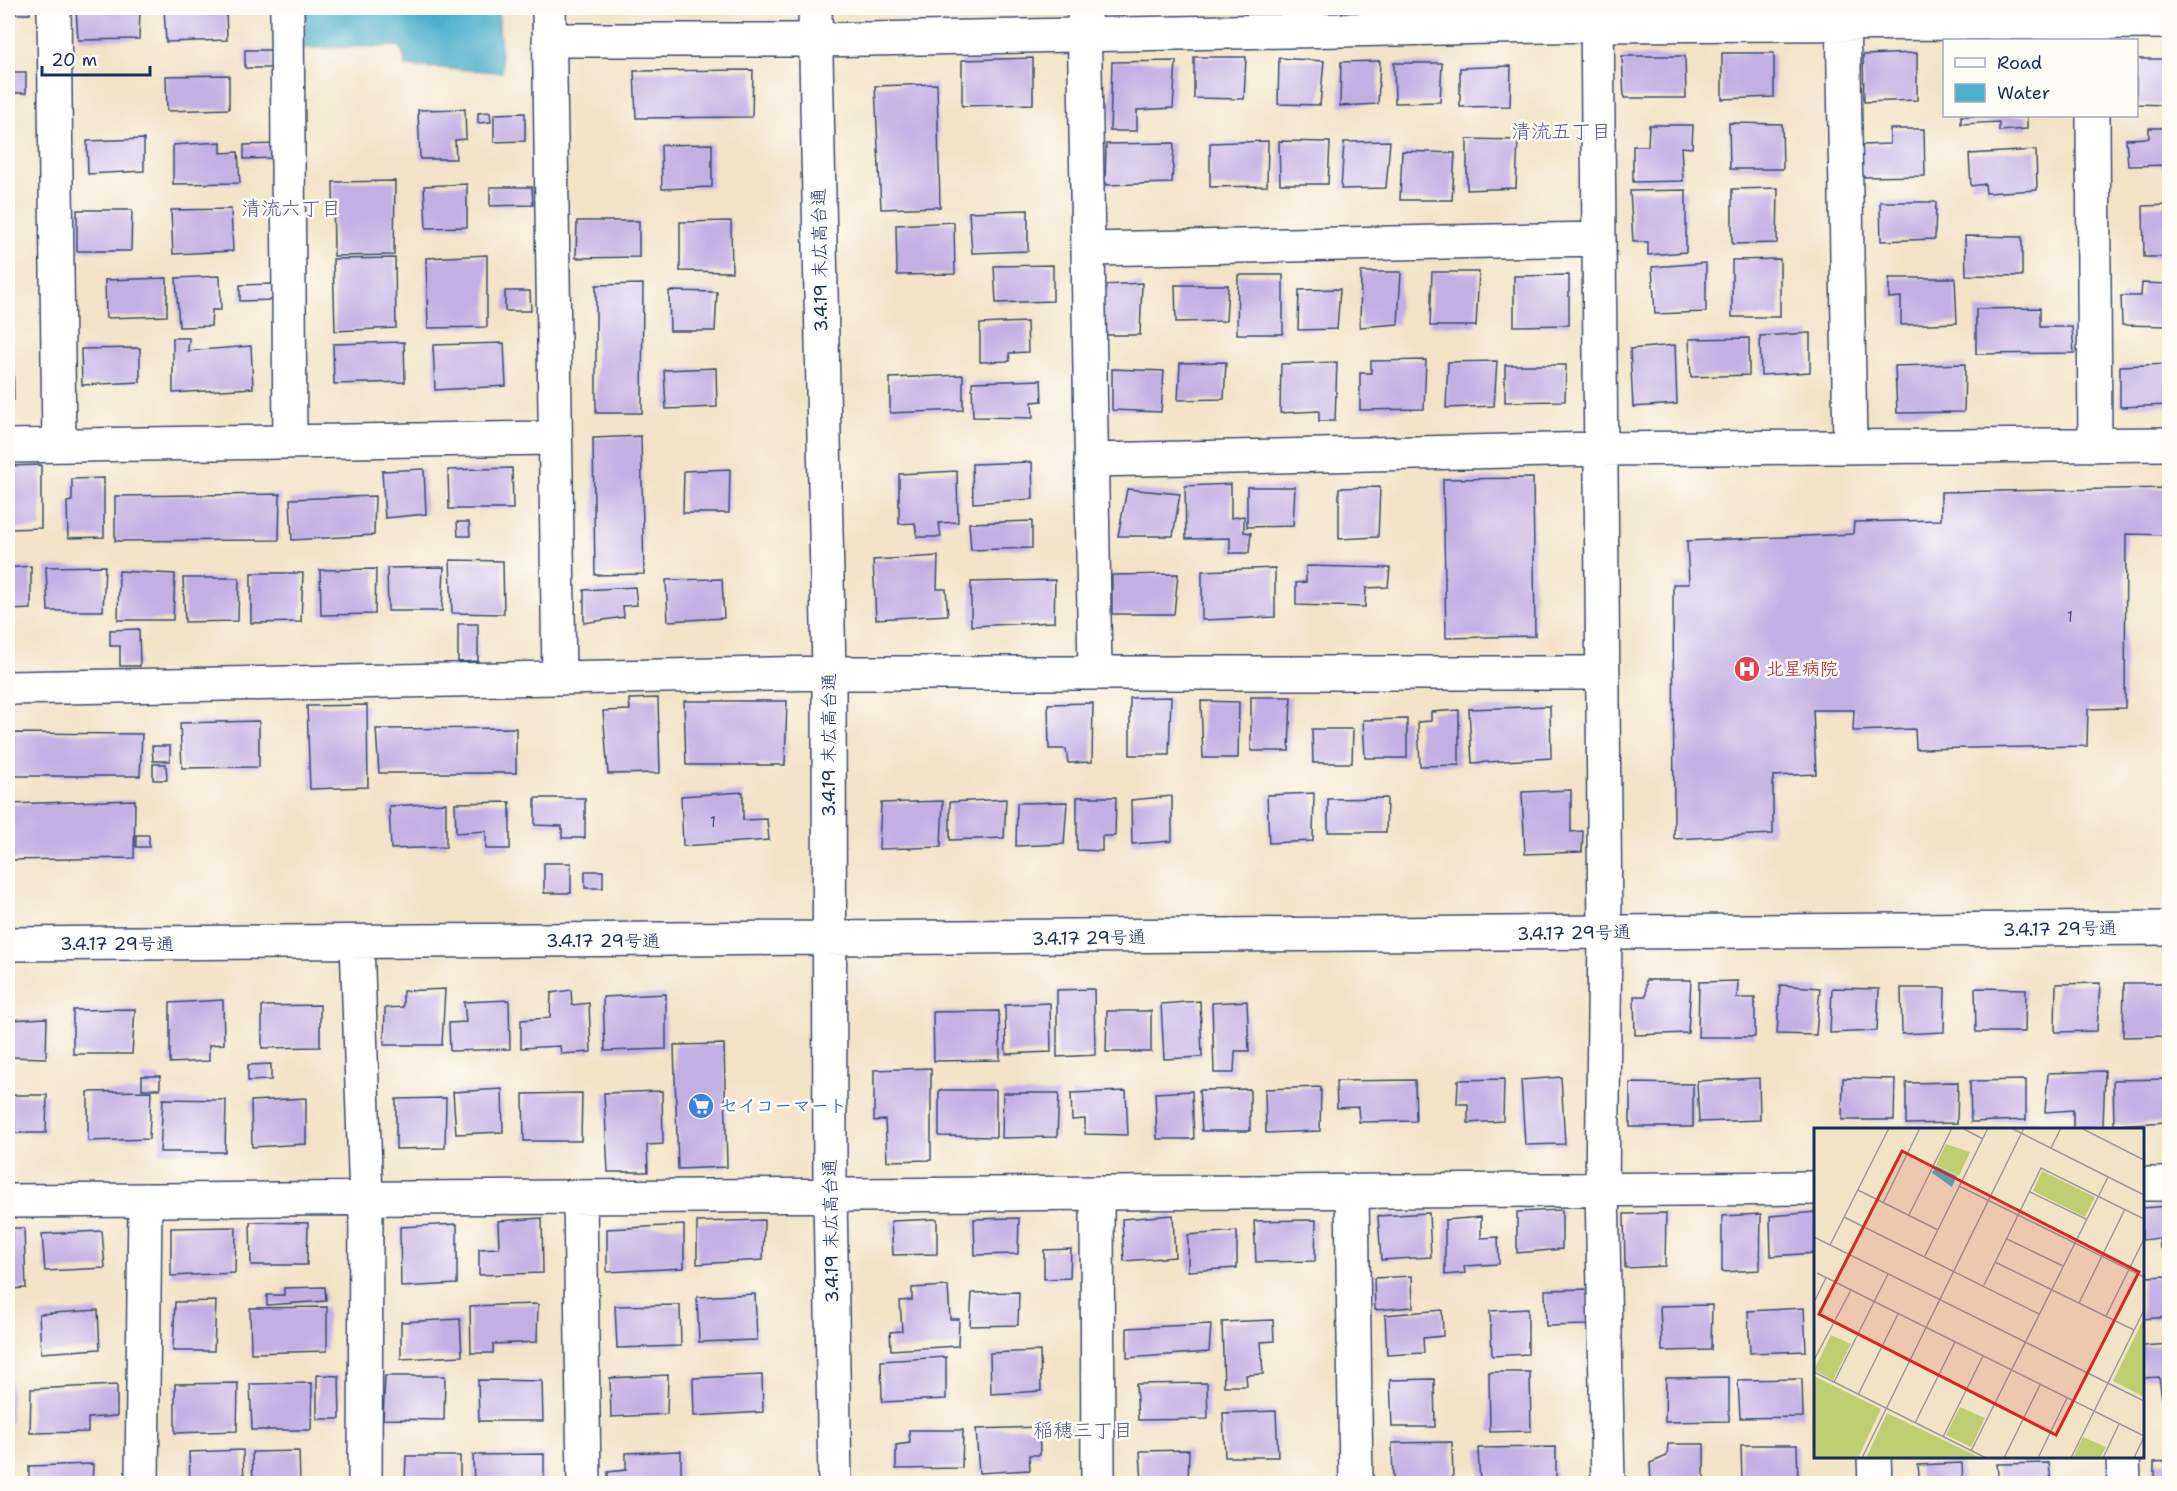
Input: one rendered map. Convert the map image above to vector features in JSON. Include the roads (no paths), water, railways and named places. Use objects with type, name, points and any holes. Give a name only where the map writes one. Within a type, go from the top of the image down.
[{"type":"street","points":[[54,8],[59,445]]},
{"type":"street","points":[[287,8],[290,442]]},
{"type":"street","points":[[549,8],[558,678]]},
{"type":"street","name":"3.4.19 末広高台通","points":[[815,8],[829,673],[830,1195],[835,1484]]},
{"type":"street","points":[[1597,16],[1605,933],[1602,1189],[1608,1484]]},
{"type":"street","points":[[549,40],[816,40],[1084,21],[1843,16],[2092,23],[2169,22]]},
{"type":"street","points":[[1843,16],[1850,447]]},
{"type":"street","points":[[1084,21],[1095,673]]},
{"type":"street","points":[[2093,117],[2095,445]]},
{"type":"street","points":[[1088,249],[1599,239]]},
{"type":"street","points":[[8,446],[555,438]]},
{"type":"street","points":[[1091,460],[1601,449],[2169,444]]},
{"type":"street","points":[[8,688],[829,673],[1603,672]]},
{"type":"street","name":"3.4.17 29号通","points":[[8,944],[829,940],[2169,928]]},
{"type":"street","points":[[357,942],[366,1199],[365,1484]]},
{"type":"street","points":[[2144,1184],[2169,1184]]},
{"type":"street","points":[[8,1201],[1814,1188]]},
{"type":"street","points":[[1352,1191],[1356,1484]]},
{"type":"street","points":[[1097,1193],[1098,1484]]},
{"type":"street","points":[[580,1197],[584,1484]]},
{"type":"street","points":[[142,1484],[145,1200]]},
{"type":"street","points":[[1874,1458],[1875,1484]]},
{"type":"street","points":[[2123,1458],[2124,1484]]},
{"type":"water","points":[[306,8],[498,8],[502,72],[406,66],[401,46],[304,48]]},
{"type":"place","name":"北星病院","points":[[1747,669]]},
{"type":"place","name":"セイコーマート","points":[[701,1106]]},
{"type":"district","name":"清流五丁目","points":[[1561,131]]},
{"type":"district","name":"清流六丁目","points":[[291,208]]},
{"type":"district","name":"稲穂三丁目","points":[[1083,1430]]}]
